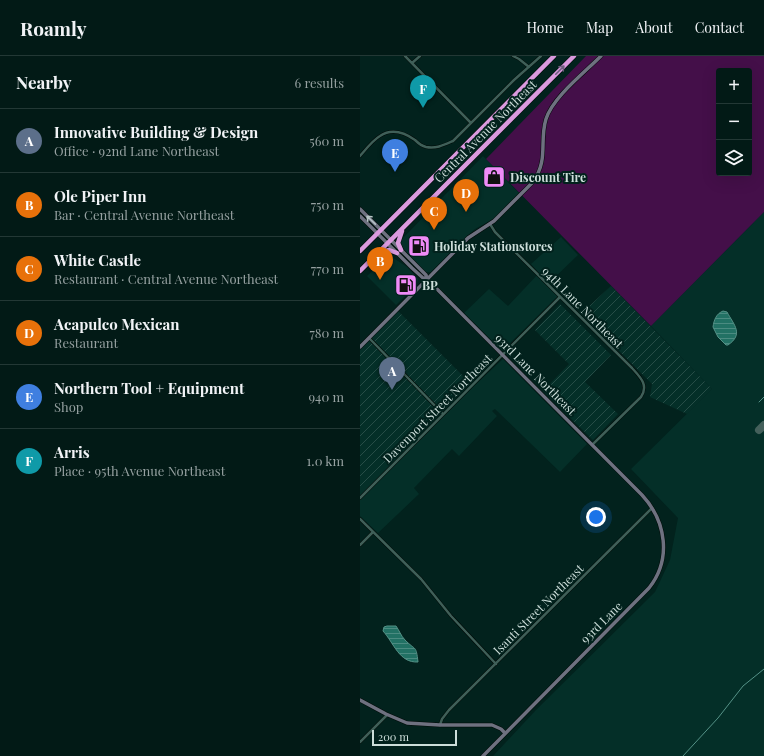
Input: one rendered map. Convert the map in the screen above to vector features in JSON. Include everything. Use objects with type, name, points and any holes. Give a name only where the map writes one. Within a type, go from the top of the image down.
[{"type":"highway","name":"Central Avenue Northeast","points":[[360,252],[554,56]]},
{"type":"highway","name":"Central Avenue Northeast","points":[[360,271],[574,56]]},
{"type":"highway","points":[[375,256],[389,250],[399,252],[398,243],[403,228]]},
{"type":"street","points":[[405,56],[470,122]]},
{"type":"street","points":[[412,64],[420,56]]},
{"type":"street","points":[[513,56],[529,67]]},
{"type":"street","points":[[360,156],[379,136],[391,132],[403,133],[424,146],[442,146],[453,141],[470,122],[541,56]]},
{"type":"street","points":[[360,347],[472,235],[490,224],[512,204],[536,178],[543,160],[544,129],[549,112],[561,96],[601,56]]},
{"type":"street","name":"93rd Lane Northeast","points":[[360,210],[382,230],[389,242]]},
{"type":"street","name":"93rd Lane Northeast","points":[[360,216],[378,234],[426,275],[427,279],[630,483]]},
{"type":"street","name":"94th Lane Northeast","points":[[490,224],[495,232],[642,380],[644,388],[641,397],[592,445]]},
{"type":"street","name":"Davenport Street Northeast","points":[[360,498],[560,297]]},
{"type":"street","points":[[369,338],[443,414]]},
{"type":"street","name":"93rd Lane","points":[[483,756],[652,584],[661,565],[664,545],[660,524],[653,508],[630,483]]},
{"type":"street","name":"Isanti Street Northeast","points":[[440,725],[442,719],[449,710],[653,508]]},
{"type":"street","points":[[360,519],[421,579],[451,616],[496,664]]},
{"type":"street","points":[[360,545],[373,532]]},
{"type":"street","points":[[360,700],[387,715],[407,723],[440,725],[492,725],[501,729],[505,733]]},
{"type":"street","points":[[360,742],[387,715]]},
{"type":"shaded area","points":[[586,56],[764,56],[764,212],[651,326],[486,159]]},
{"type":"shaded area","points":[[483,156],[520,194],[495,218],[475,229],[431,272],[425,272],[404,249],[400,241]]},
{"type":"shaded area","points":[[764,212],[764,756],[493,756],[536,710],[655,592],[670,560],[678,518],[631,469],[712,389],[651,326]]},
{"type":"shaded area","points":[[561,237],[578,255],[549,283],[560,294],[502,351],[464,313],[489,289],[508,306],[539,273],[531,264]]},
{"type":"shaded area","points":[[389,255],[407,267],[418,279],[417,284],[396,305],[367,276]]},
{"type":"shaded area","points":[[611,286],[712,389],[687,414],[650,397],[652,384],[582,313]]},
{"type":"shaded area","points":[[560,304],[611,355],[585,382],[618,414],[593,440],[543,391],[569,364],[535,330]]},
{"type":"shaded area","points":[[398,311],[471,384],[360,497],[360,350]]},
{"type":"shaded area","points":[[723,311],[727,312],[735,325],[737,333],[733,341],[728,345],[726,345],[718,337],[713,327],[716,318]]},
{"type":"shaded area","points":[[503,359],[587,444],[560,472],[495,409],[492,411],[497,416],[459,456],[452,449],[414,488],[419,494],[378,533],[360,516],[360,500]]},
{"type":"shaded area","points":[[396,626],[404,638],[415,649],[418,662],[411,661],[401,656],[383,631],[384,627]]},
{"type":"waterway","points":[[759,402],[764,397]]},
{"type":"waterway","points":[[683,756],[718,718],[743,686],[764,669]]},
{"type":"taxiway","points":[[759,430],[764,425]]},
{"type":"place","name":"Arris","points":[[423,108]]},
{"type":"place","name":"Northern Tool + Equipment","points":[[395,172]]},
{"type":"place","name":"Discount Tire","points":[[494,177]]},
{"type":"place","name":"Acapulco Mexican","points":[[466,212]]},
{"type":"place","name":"White Castle","points":[[434,230]]},
{"type":"place","name":"Holiday Stationstores","points":[[419,246]]},
{"type":"place","name":"Ole Piper Inn","points":[[380,280]]},
{"type":"place","name":"BP","points":[[406,285]]},
{"type":"place","name":"Innovative Building & Design","points":[[392,390]]}]
